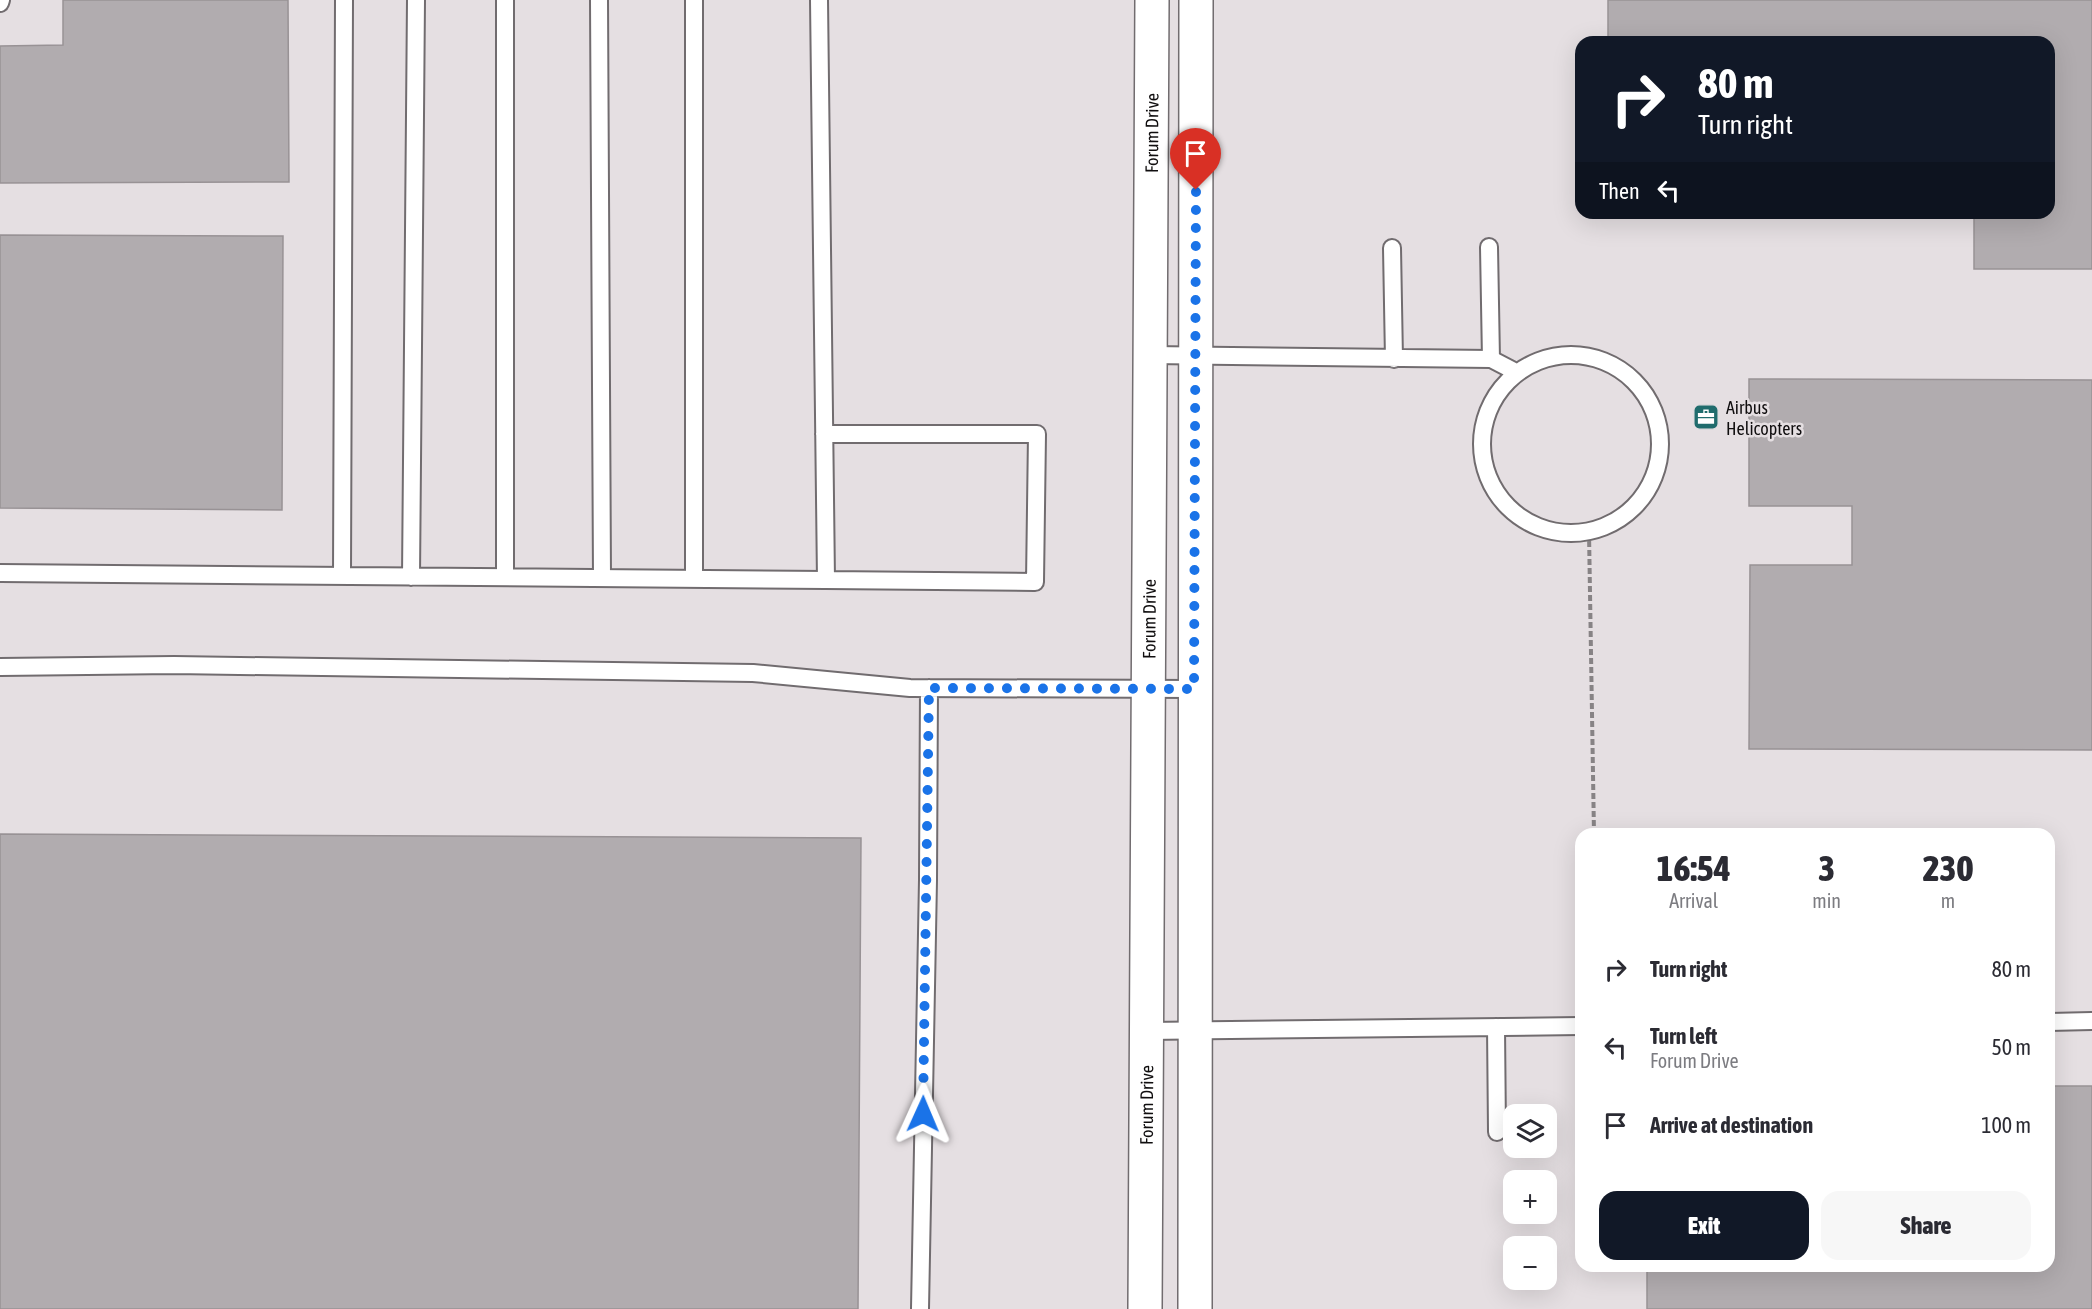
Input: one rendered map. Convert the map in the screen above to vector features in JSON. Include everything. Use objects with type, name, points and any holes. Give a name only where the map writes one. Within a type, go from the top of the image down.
[{"type":"street","name":"Forum Drive","points":[[1145,1309],[1152,0]]},
{"type":"street","points":[[1195,1309],[1196,0]]},
{"type":"lane","points":[[342,576],[344,0]]},
{"type":"lane","points":[[411,577],[416,0]]},
{"type":"lane","points":[[505,0],[505,577]]},
{"type":"lane","points":[[599,0],[602,578]]},
{"type":"lane","points":[[694,0],[694,579]]},
{"type":"lane","points":[[819,0],[826,580]]},
{"type":"lane","points":[[1489,247],[1491,359]]},
{"type":"lane","points":[[1392,248],[1394,359]]},
{"type":"lane","points":[[1566,354],[1593,357],[1617,367],[1641,387],[1656,414],[1661,444],[1656,474],[1641,501],[1618,521],[1589,532],[1558,532],[1529,523],[1504,505],[1487,479],[1480,449],[1484,418],[1498,391],[1516,372],[1540,359],[1566,354]]},
{"type":"lane","points":[[1151,355],[1491,359],[1516,372]]},
{"type":"lane","points":[[0,573],[1035,582],[1037,434],[824,434]]},
{"type":"lane","points":[[0,667],[174,665],[741,672],[910,688],[1194,689]]},
{"type":"lane","points":[[920,1309],[928,892],[929,688]]},
{"type":"lane","points":[[2055,1022],[2092,1021]]},
{"type":"lane","points":[[1147,1031],[1575,1026]]},
{"type":"lane","points":[[1496,1027],[1497,1132]]},
{"type":"path","points":[[1589,532],[1594,828]]},
{"type":"building","points":[[63,0],[288,0],[289,182],[0,183],[0,46],[63,45]]},
{"type":"building","points":[[1608,0],[2092,0],[2092,269],[1974,269],[1974,219],[2055,219],[2055,36],[1608,36]]},
{"type":"building","points":[[0,235],[283,236],[282,510],[0,508]]},
{"type":"building","points":[[1749,379],[2092,380],[2092,750],[1749,749],[1750,565],[1852,565],[1852,506],[1749,506]]},
{"type":"building","points":[[0,834],[861,838],[858,1309],[0,1309]]},
{"type":"building","points":[[2055,1086],[2092,1086],[2092,1309],[1647,1309],[1647,1272],[2055,1272]]},
{"type":"place","name":"Airbus Helicopters","points":[[1706,417]]},
{"type":"route","points":[[923,1114],[929,688],[1194,689],[1196,190]]}]
